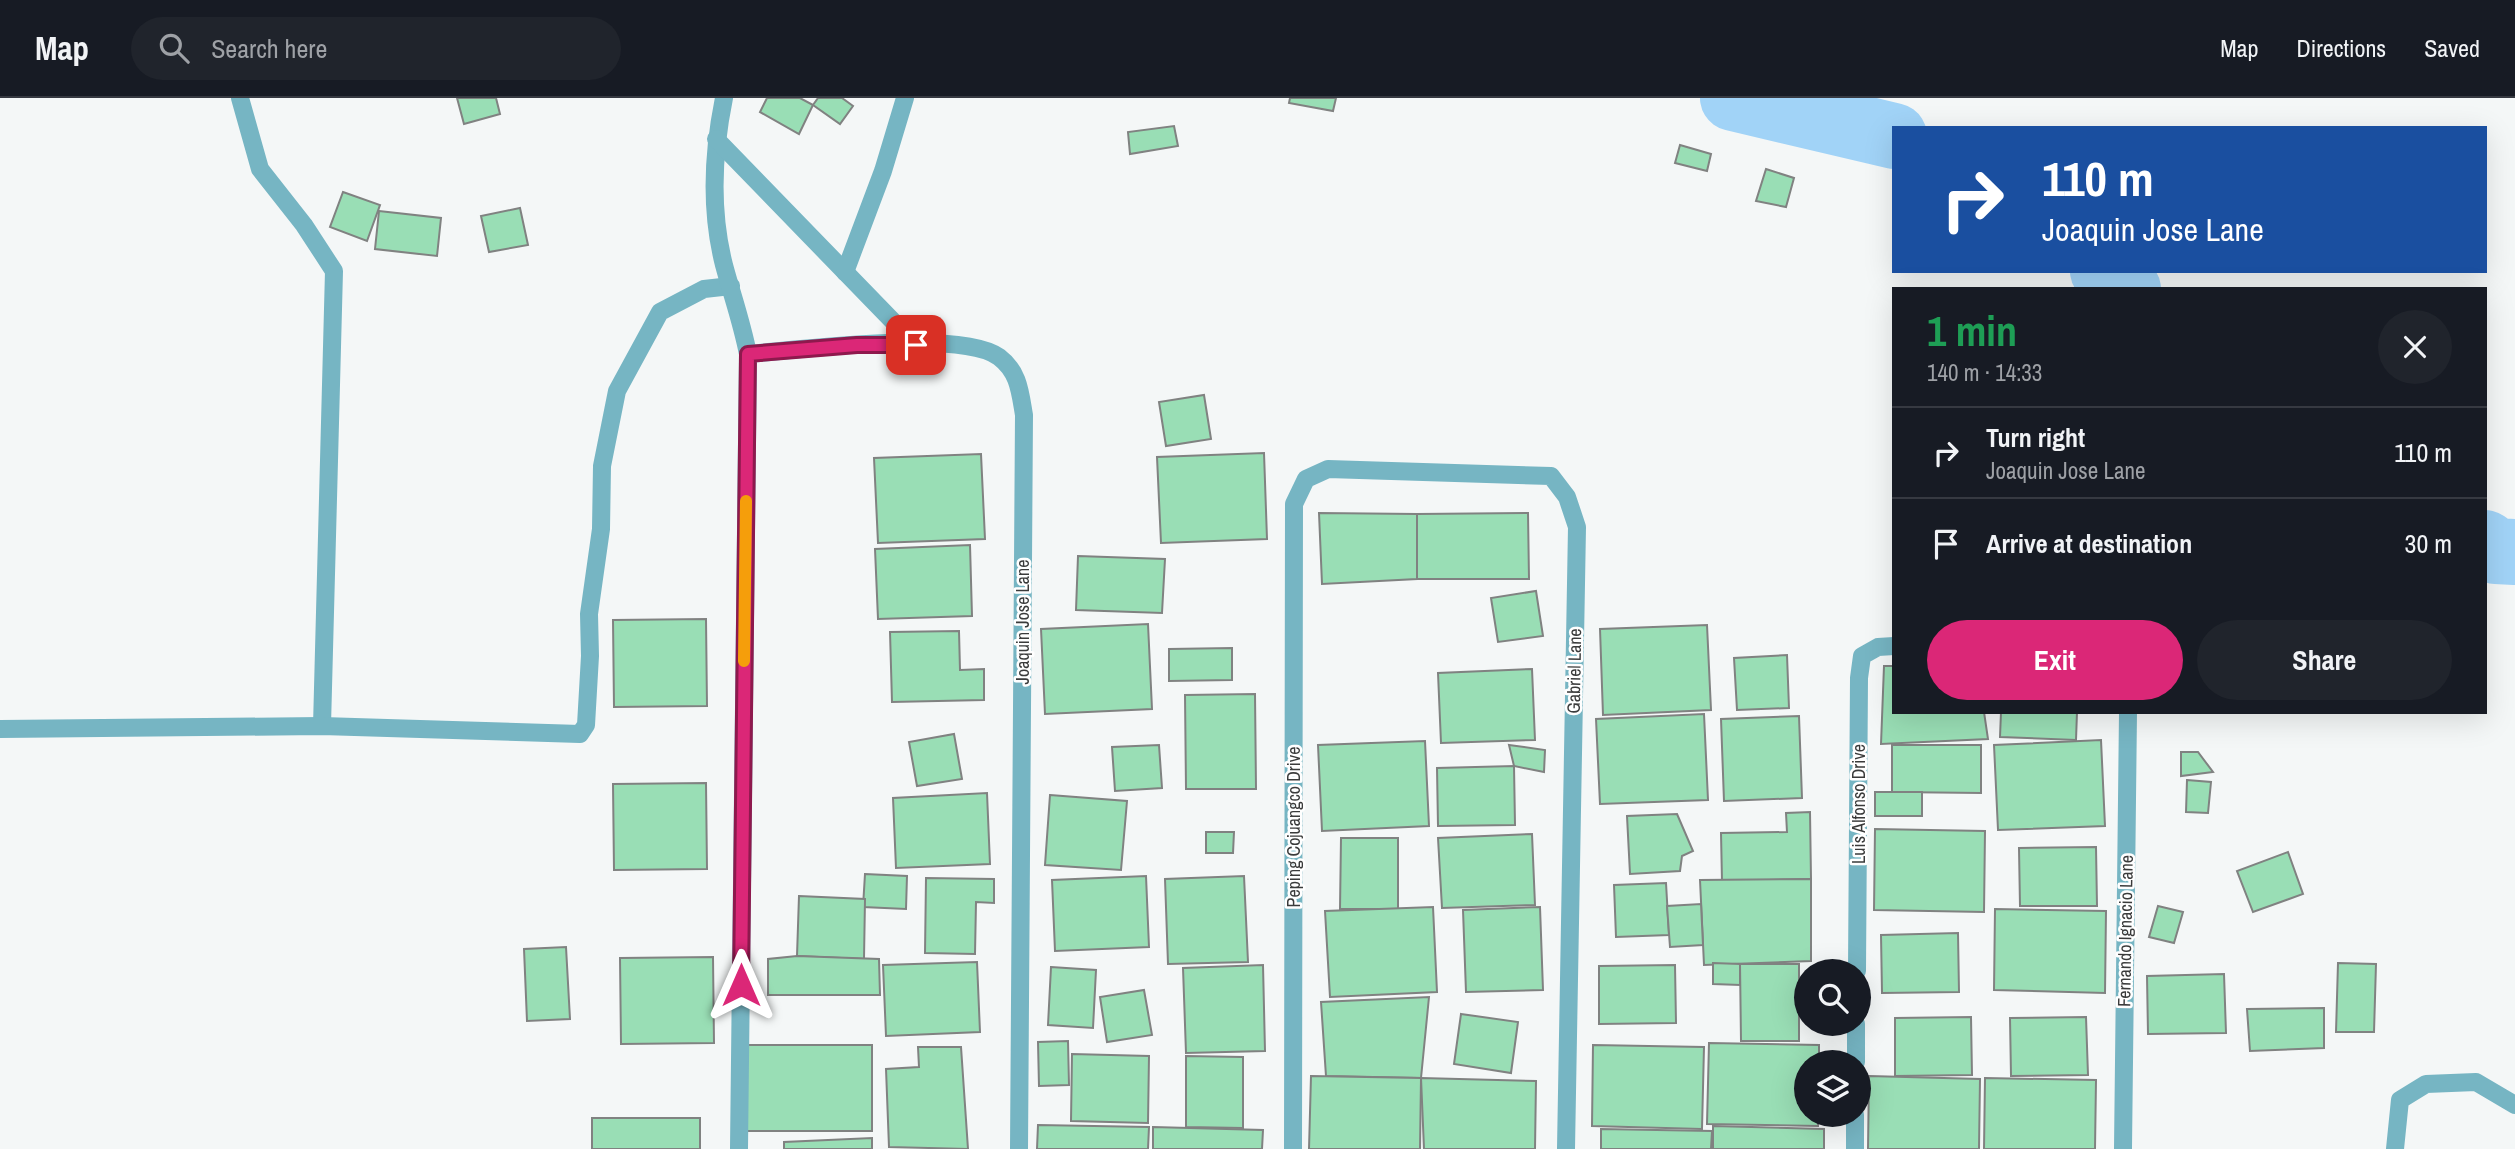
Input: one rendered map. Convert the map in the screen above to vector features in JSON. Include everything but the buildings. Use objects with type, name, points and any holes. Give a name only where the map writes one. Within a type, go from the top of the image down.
[{"type":"street","points":[[240,98],[260,169],[304,225],[334,271],[322,726]]},
{"type":"street","points":[[724,98],[716,139],[714,185],[724,264],[748,354],[739,1149]]},
{"type":"street","points":[[845,272],[883,172],[905,98]]},
{"type":"street","points":[[716,139],[916,345]]},
{"type":"street","points":[[0,729],[322,726],[580,734],[586,725],[589,614],[601,529],[602,466],[617,391],[660,312],[704,289],[731,286]]},
{"type":"street","name":"Joaquin Jose Lane","points":[[748,354],[857,345],[968,345],[998,357],[1018,378],[1024,415],[1019,1149]]},
{"type":"street","name":"Gabriel Lane","points":[[1294,504],[1306,479],[1328,468],[1551,476],[1567,496],[1577,527],[1566,1149]]},
{"type":"street","name":"Peping Cojuangco Drive","points":[[1293,1149],[1294,504]]},
{"type":"street","name":"Luis Alfonso Drive","points":[[1857,959],[1859,678],[1862,656],[1886,646]]},
{"type":"street","name":"Fernando Ignacio Lane","points":[[2123,1149],[2128,714]]},
{"type":"street","points":[[2395,1149],[2400,1100],[2426,1084],[2476,1082],[2515,1105]]},
{"type":"street","points":[[1855,1149],[1856,1127]]},
{"type":"waterway","points":[[1733,98],[1892,136]]},
{"type":"waterway","points":[[2106,273],[2125,287]]},
{"type":"waterway","points":[[2487,544],[2496,551],[2515,552]]},
{"type":"slow traffic","points":[[744,661],[746,501]]},
{"type":"route","points":[[741,985],[748,354],[857,345],[916,345]]}]
